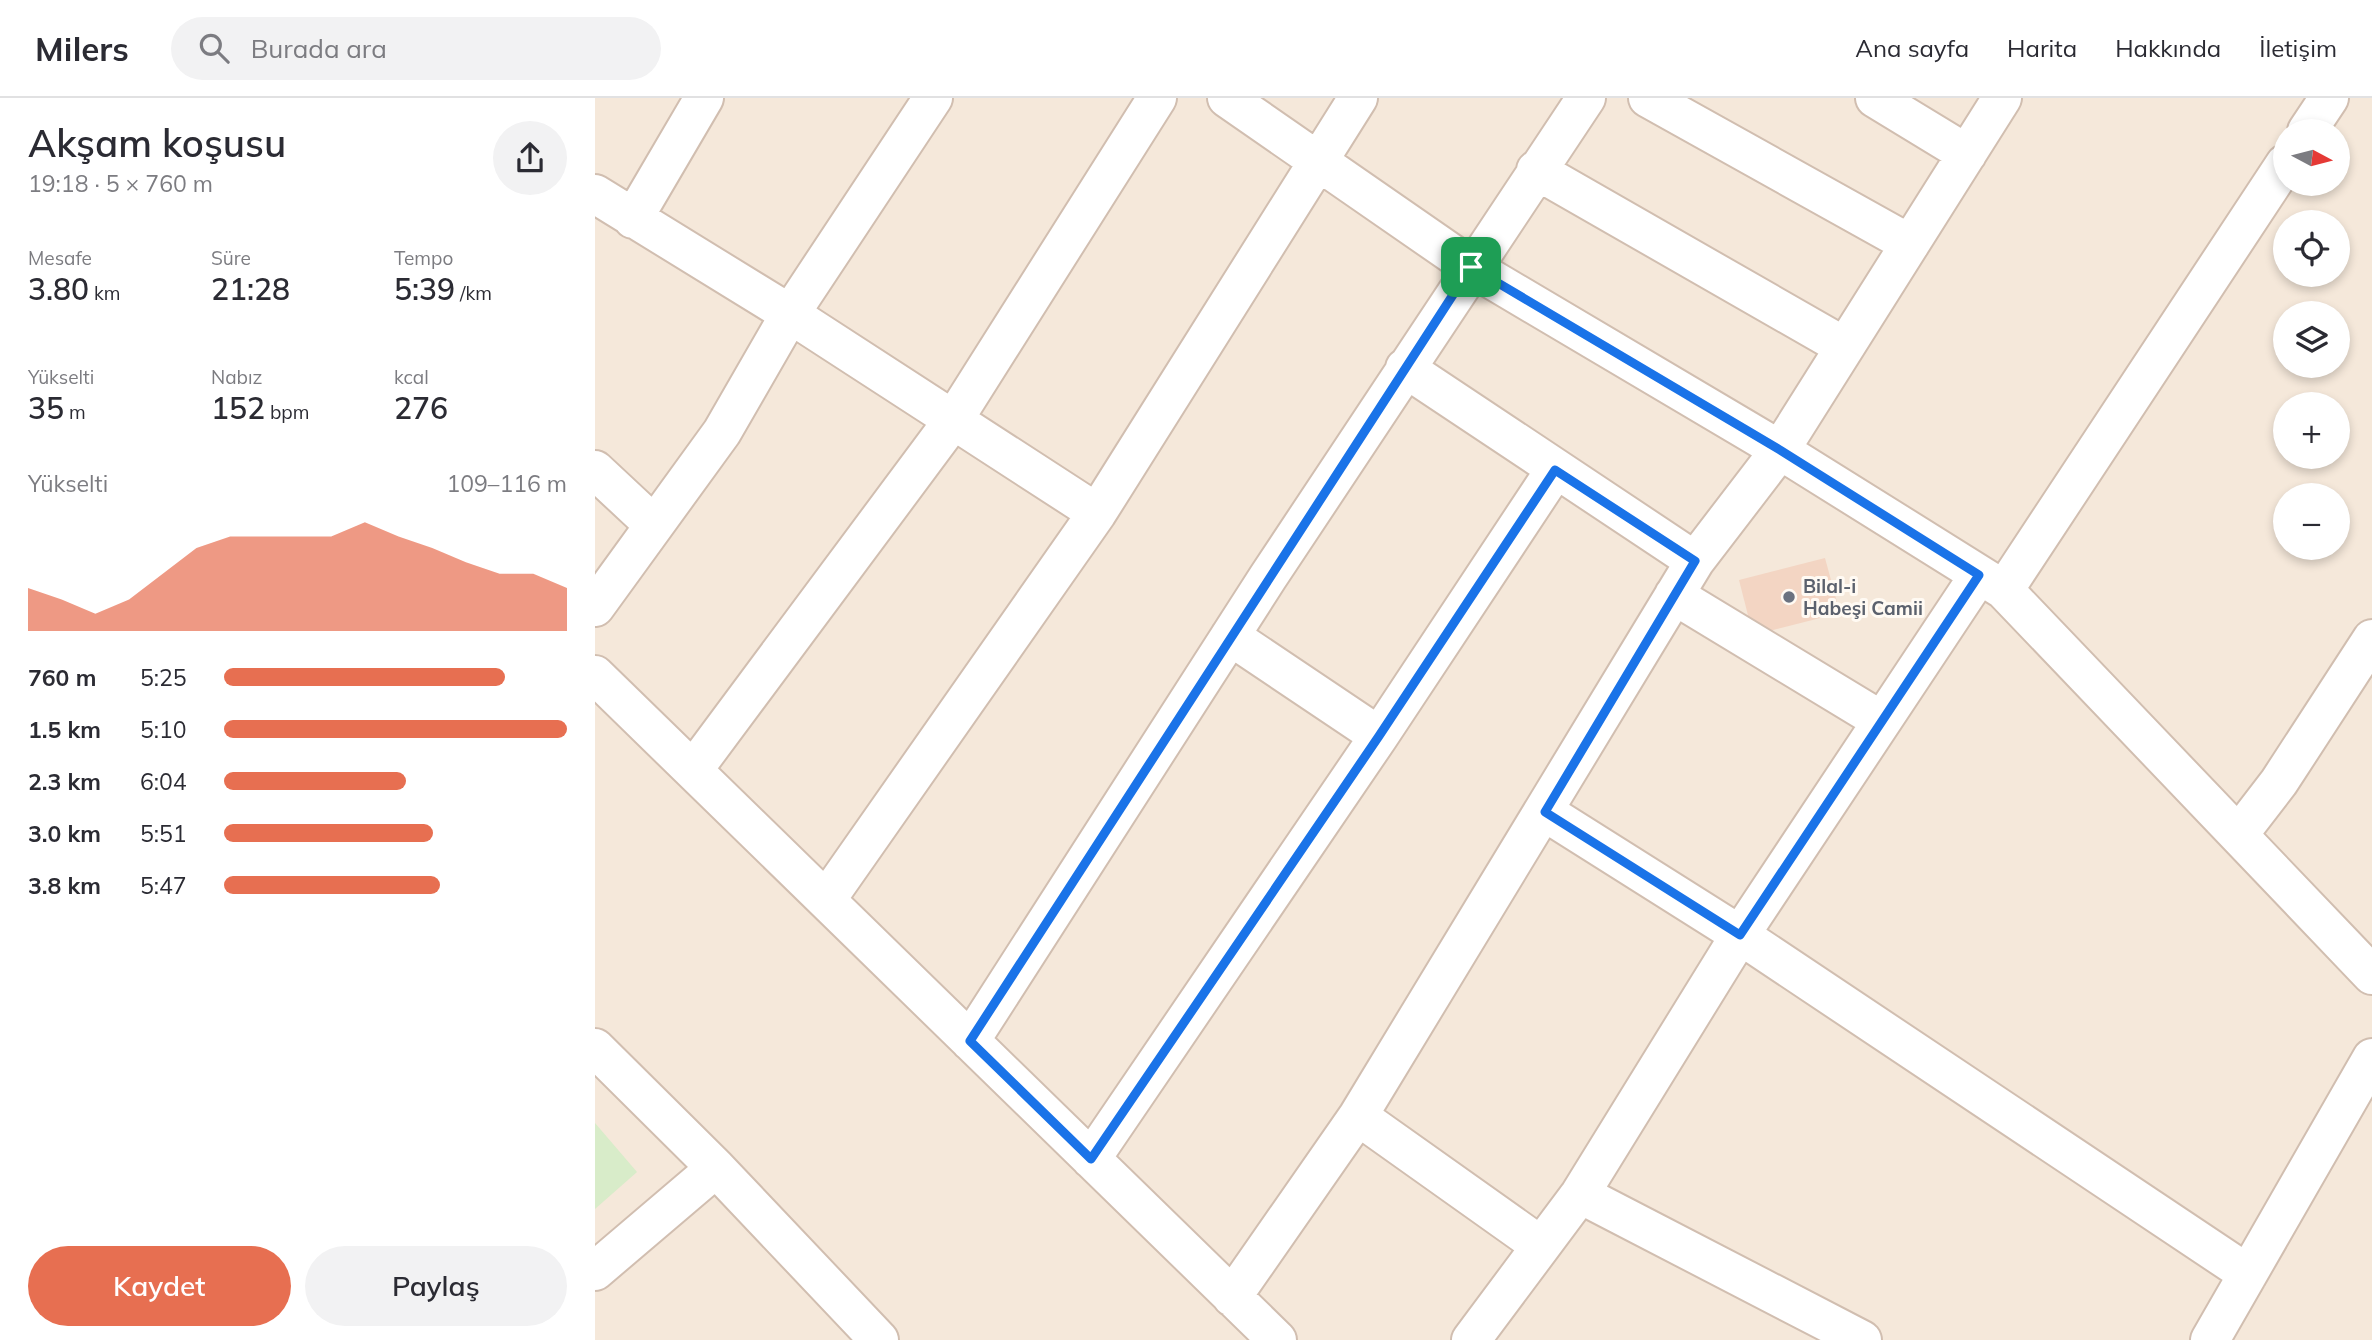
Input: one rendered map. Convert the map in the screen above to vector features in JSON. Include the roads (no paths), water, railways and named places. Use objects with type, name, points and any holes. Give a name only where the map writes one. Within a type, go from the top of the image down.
[{"type":"street","points":[[633,219],[704,98]]},
{"type":"street","points":[[595,607],[722,432],[790,314],[933,98]]},
{"type":"street","points":[[693,770],[954,419],[1157,98]]},
{"type":"street","points":[[1227,98],[1471,267],[1780,450],[1991,582],[2239,834],[2372,975]]},
{"type":"street","points":[[826,900],[1097,513],[1358,98]]},
{"type":"street","points":[[970,1041],[1405,368],[1586,98]]},
{"type":"street","points":[[1648,98],[1910,244]]},
{"type":"street","points":[[1875,98],[1967,154]]},
{"type":"street","points":[[1233,1297],[1358,1116],[1695,561],[1780,450],[2002,98]]},
{"type":"street","points":[[2315,119],[2329,98]]},
{"type":"street","points":[[1536,170],[1845,347]]},
{"type":"street","points":[[1471,1340],[1580,1194],[1740,935],[1882,721],[1991,582],[2273,181]]},
{"type":"street","points":[[595,194],[790,314],[1097,513]]},
{"type":"street","points":[[1405,368],[1695,561]]},
{"type":"street","points":[[595,470],[654,525]]},
{"type":"street","points":[[1091,1159],[1379,736],[1555,470]]},
{"type":"street","points":[[1674,595],[1882,721]]},
{"type":"street","points":[[1230,636],[1379,736]]},
{"type":"street","points":[[2239,834],[2279,782],[2372,639]]},
{"type":"street","points":[[595,675],[1233,1297],[1259,1334]]},
{"type":"street","points":[[1545,812],[1740,935],[2248,1274]]},
{"type":"street","points":[[595,1048],[716,1168],[870,1337]]},
{"type":"street","points":[[2210,1340],[2372,1058]]},
{"type":"street","points":[[1358,1116],[1541,1246]]},
{"type":"street","points":[[595,1271],[716,1168]]},
{"type":"street","points":[[1580,1194],[1862,1340]]},
{"type":"place","name":"Bilal-i Habeşi Camii","points":[[1789,597]]}]
